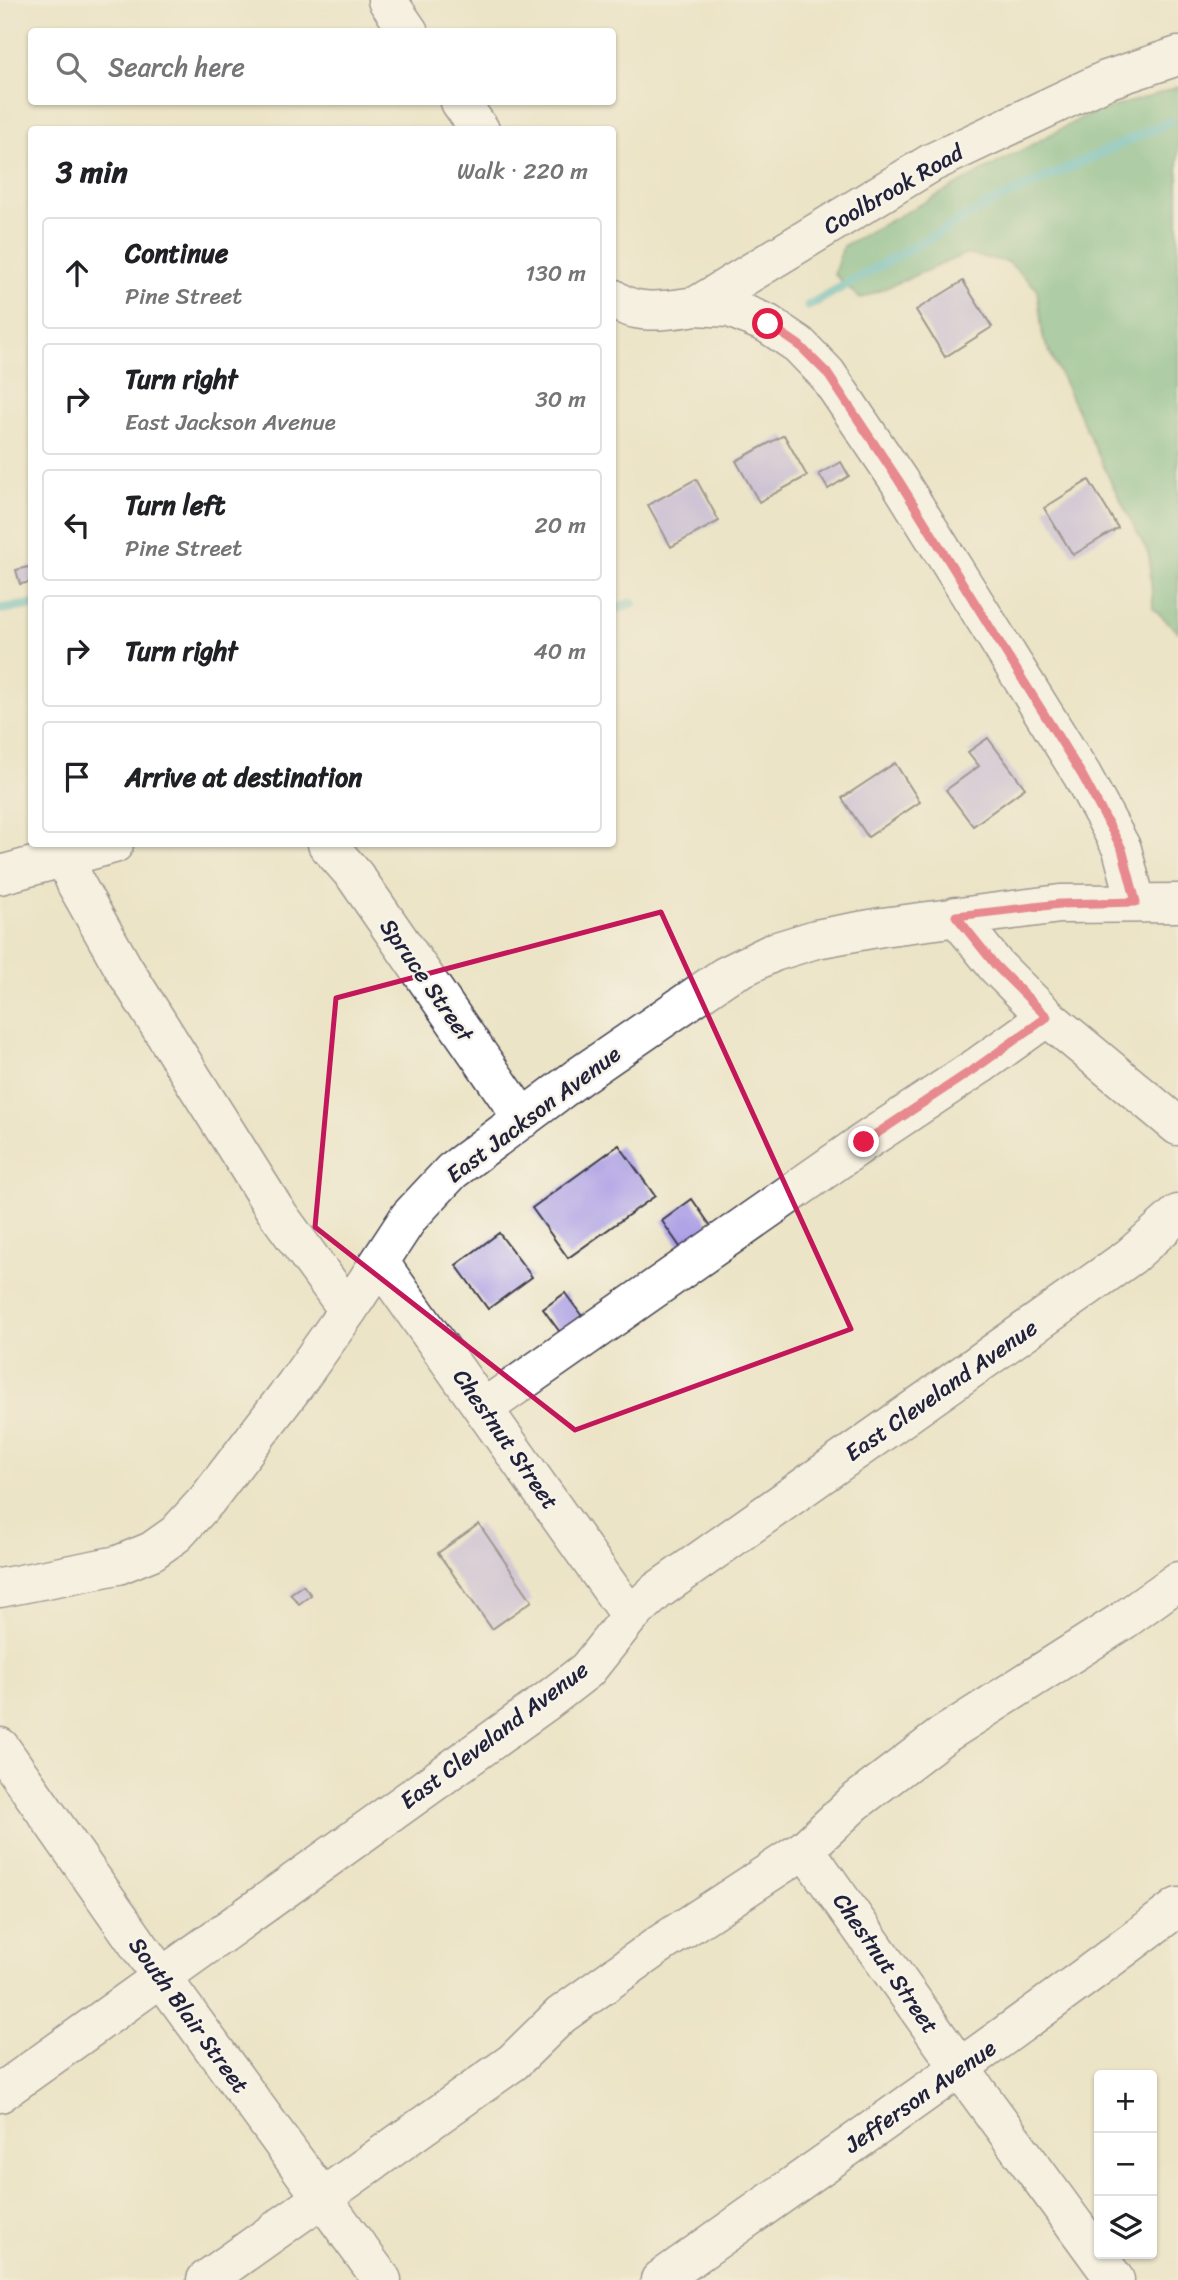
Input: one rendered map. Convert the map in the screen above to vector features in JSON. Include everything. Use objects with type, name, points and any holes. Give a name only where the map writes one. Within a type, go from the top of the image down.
[{"type":"street","name":"Coolbrook Road","points":[[616,301],[644,311],[696,306],[931,163],[1106,80],[1178,56]]},
{"type":"street","points":[[462,105],[478,126]]},
{"type":"street","points":[[696,306],[730,308],[768,324],[799,345],[827,373],[899,481],[1082,775],[1122,849],[1136,902]]},
{"type":"street","points":[[0,875],[102,847]]},
{"type":"street","name":"Spruce Street","points":[[330,847],[355,876],[523,1119]]},
{"type":"street","points":[[65,856],[76,884],[131,981],[275,1210],[348,1310]]},
{"type":"street","name":"East Jackson Avenue","points":[[0,1588],[118,1565],[152,1551],[176,1534],[207,1500],[295,1385],[409,1217],[452,1171],[581,1075],[724,976],[774,952],[816,939],[956,916],[1060,904],[1178,903]]},
{"type":"street","points":[[956,916],[996,966],[1047,1017],[1178,1126]]},
{"type":"street","points":[[484,1408],[1047,1017]]},
{"type":"street","name":"East Cleveland Avenue","points":[[0,2093],[547,1701],[587,1670],[630,1616],[657,1591],[1131,1256],[1178,1214]]},
{"type":"street","name":"Chestnut Street","points":[[380,1263],[630,1616]]},
{"type":"street","points":[[206,2280],[513,2062],[561,2015],[659,1945],[805,1849],[854,1803],[942,1736],[1124,1620],[1178,1581]]},
{"type":"street","name":"South Blair Street","points":[[3,1757],[382,2280]]},
{"type":"street","name":"Chestnut Street","points":[[805,1849],[1115,2280]]},
{"type":"street","name":"Jefferson Avenue","points":[[660,2280],[960,2068],[1178,1907]]},
{"type":"highlighted area","points":[[661,912],[851,1329],[575,1430],[315,1227],[336,998]]},
{"type":"green space","points":[[1178,87],[1178,632],[1153,608],[1149,555],[1043,338],[1037,289],[1008,262],[965,254],[860,299],[834,274],[843,246],[1085,116]]},
{"type":"building","points":[[963,281],[992,327],[945,357],[916,310]]},
{"type":"building","points":[[784,435],[807,476],[759,502],[736,461]]},
{"type":"building","points":[[841,462],[849,476],[828,489],[819,474]]},
{"type":"building","points":[[696,479],[719,521],[671,547],[648,505]]},
{"type":"building","points":[[1089,480],[1118,528],[1073,555],[1044,508]]},
{"type":"building","points":[[28,567],[28,583],[20,584],[16,570]]},
{"type":"building","points":[[988,738],[1025,788],[973,826],[946,790],[979,766],[968,752]]},
{"type":"building","points":[[895,763],[920,802],[868,837],[842,798]]},
{"type":"building","points":[[619,1145],[655,1196],[568,1258],[532,1208]]},
{"type":"building","points":[[692,1199],[715,1232],[685,1254],[662,1221]]},
{"type":"building","points":[[499,1233],[532,1277],[488,1309],[456,1265]]},
{"type":"building","points":[[565,1293],[587,1323],[565,1339],[543,1309]]},
{"type":"building","points":[[479,1524],[532,1601],[492,1629],[438,1553]]},
{"type":"building","points":[[303,1585],[311,1595],[299,1604],[290,1594]]},
{"type":"waterway","points":[[808,306],[991,203],[1169,122]]},
{"type":"waterway","points":[[616,609],[632,603]]},
{"type":"waterway","points":[[0,609],[28,606]]},
{"type":"route","points":[[768,324],[799,345],[827,373],[899,481],[1082,775],[1122,849],[1136,902],[1060,904],[956,916],[996,966],[1047,1017],[864,1142]]}]
